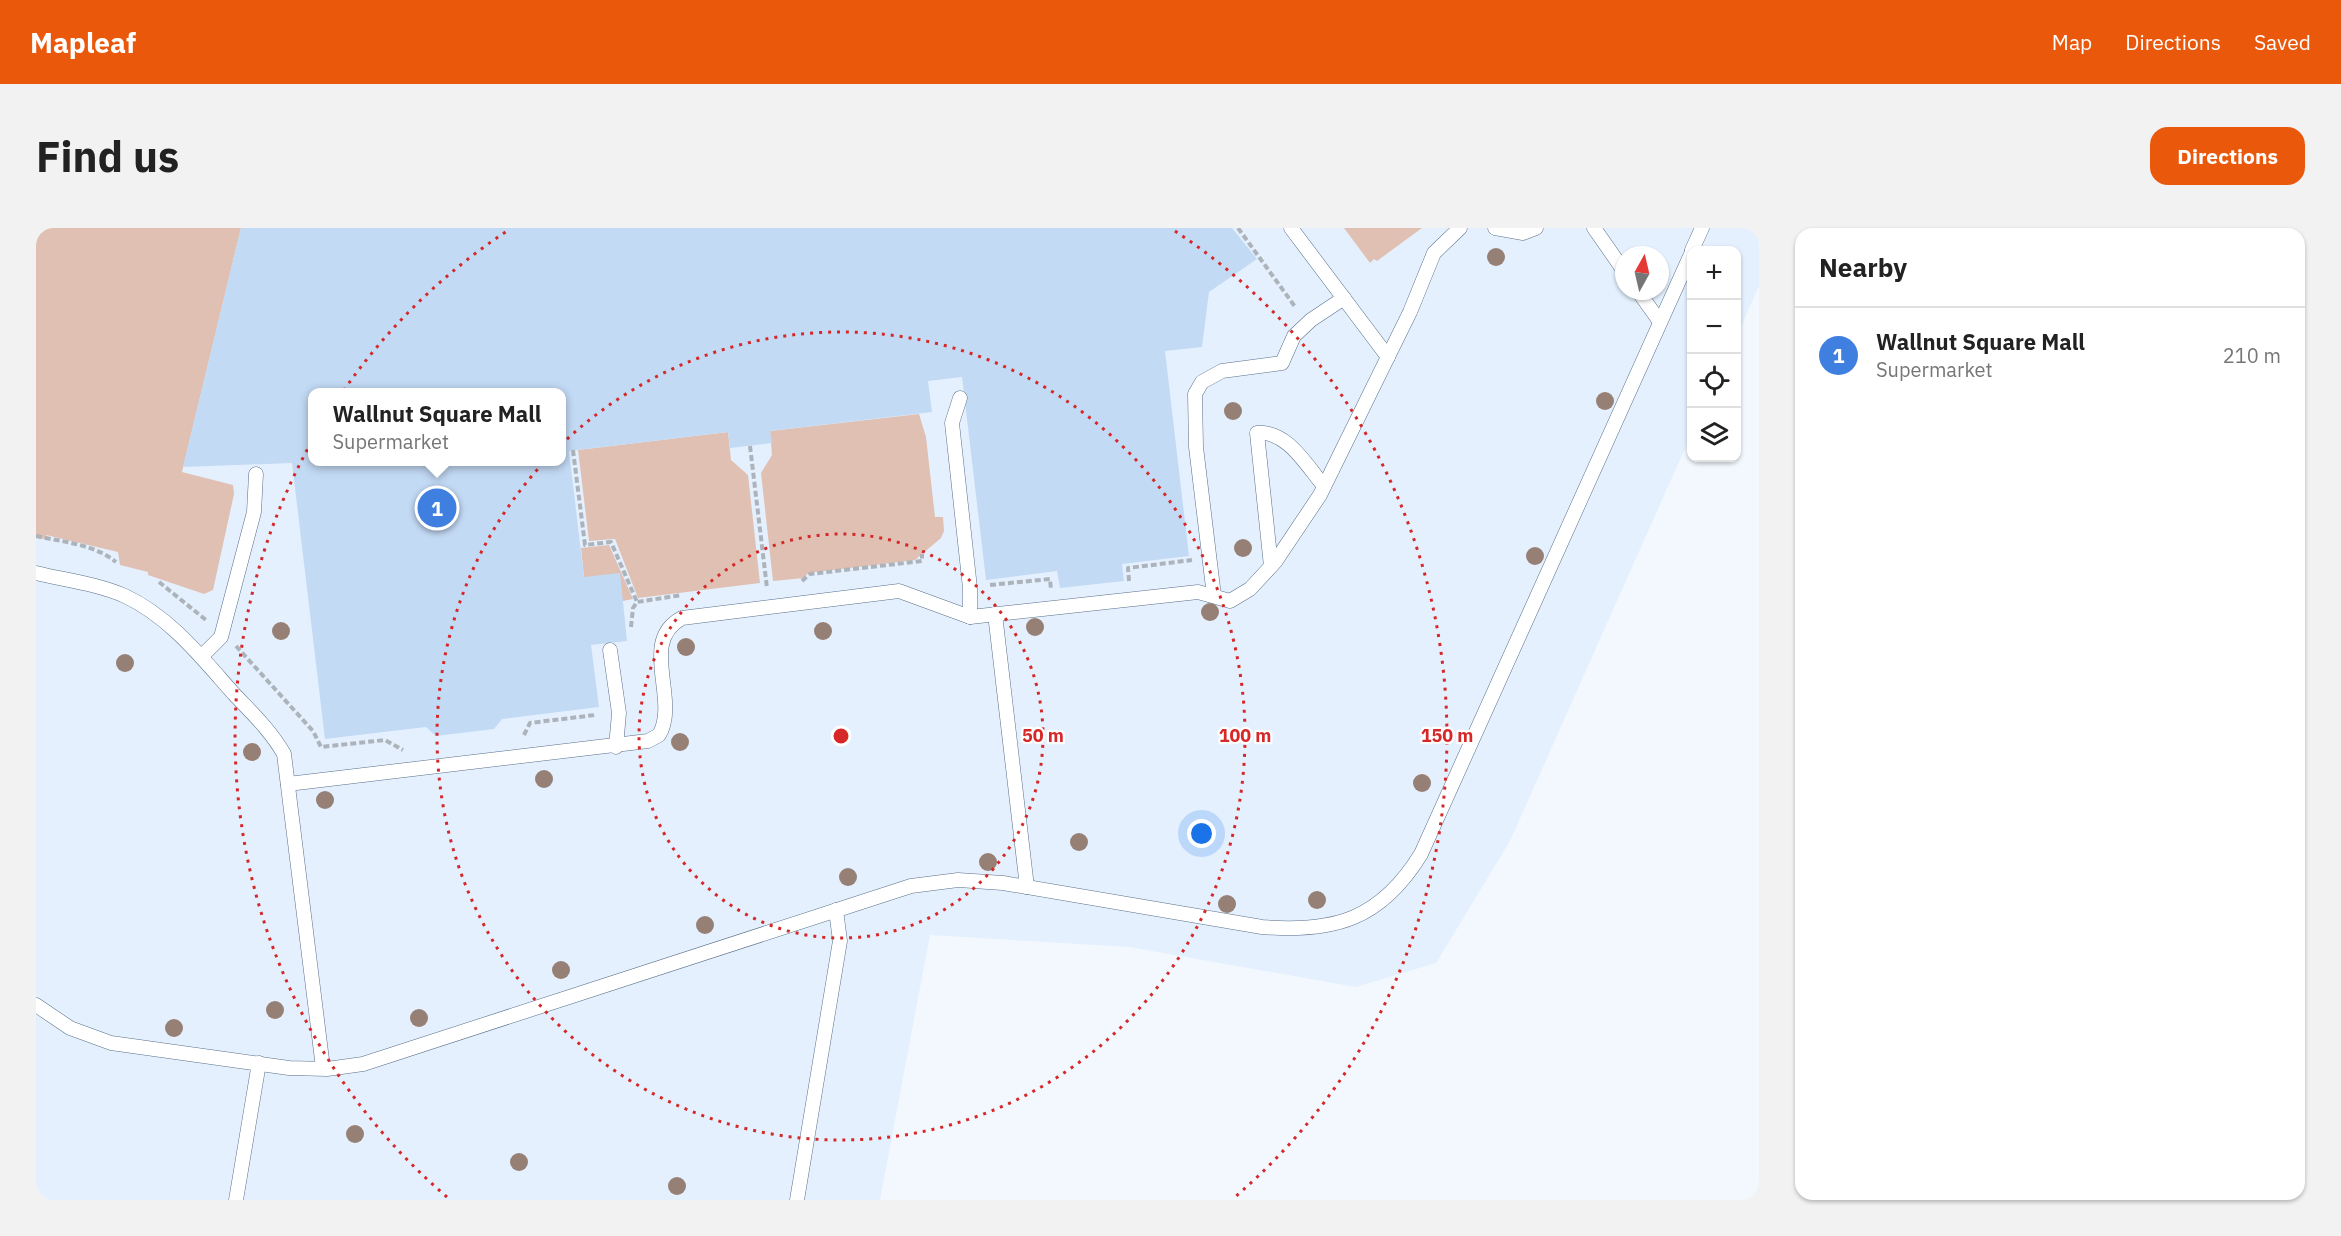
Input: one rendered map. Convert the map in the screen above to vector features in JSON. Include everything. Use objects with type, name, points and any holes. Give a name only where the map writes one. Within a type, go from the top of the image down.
[{"type":"lane","points":[[1292,228],[1388,357]]},
{"type":"lane","points":[[288,784],[616,747],[648,741],[659,735],[664,727],[667,712],[661,642],[673,622],[682,618],[899,591],[970,617],[1198,592],[1230,601],[1250,589],[1271,566],[1324,486],[1388,357],[1434,253],[1460,228]]},
{"type":"lane","points":[[1495,228],[1523,233],[1536,228]]},
{"type":"lane","points":[[1594,228],[1615,258]]},
{"type":"lane","points":[[1694,246],[1702,228]]},
{"type":"lane","points":[[36,1005],[70,1028],[111,1043],[259,1064],[323,1068],[363,1064],[911,886],[958,880],[1027,887],[1262,927],[1299,930],[1324,927],[1348,919],[1390,893],[1407,874],[1420,854],[1687,262]]},
{"type":"lane","points":[[1214,596],[1196,447],[1195,394],[1202,382],[1222,371],[1282,363],[1294,336],[1306,324],[1344,298]]},
{"type":"lane","points":[[1644,300],[1660,322]]},
{"type":"lane","points":[[960,398],[952,423],[970,588],[970,617]]},
{"type":"lane","points":[[1271,566],[1257,433],[1270,431],[1285,440],[1324,486]]},
{"type":"lane","points":[[201,657],[222,632],[254,512],[256,474]]},
{"type":"lane","points":[[36,573],[109,590],[143,605],[164,621],[201,657],[275,738],[284,754],[323,1068]]},
{"type":"lane","points":[[995,614],[1027,887]]},
{"type":"lane","points":[[610,650],[620,713],[616,747]]},
{"type":"lane","points":[[797,1200],[840,941],[836,910]]},
{"type":"lane","points":[[236,1200],[259,1064]]},
{"type":"path","points":[[1238,228],[1306,324]]},
{"type":"path","points":[[750,446],[770,607]]},
{"type":"path","points":[[573,450],[585,545],[611,542],[637,602]]},
{"type":"path","points":[[36,536],[89,548],[116,562]]},
{"type":"path","points":[[795,582],[805,581],[810,574],[922,561],[922,554]]},
{"type":"path","points":[[1118,585],[1129,583],[1128,568],[1192,560]]},
{"type":"path","points":[[989,585],[1050,579],[1051,592],[1062,591]]},
{"type":"path","points":[[159,582],[222,632],[314,731],[321,747],[385,740],[403,750],[414,749]]},
{"type":"path","points":[[756,587],[776,584]]},
{"type":"path","points":[[631,627],[633,608],[637,602],[687,595]]},
{"type":"path","points":[[515,736],[526,735],[530,723],[595,715]]},
{"type":"shaded area","points":[[36,228],[1759,228],[1759,286],[1741,327],[1741,246],[1687,246],[1687,444],[1510,841],[1436,963],[1356,987],[1129,947],[930,935],[880,1200],[36,1200]]},
{"type":"shaded area","points":[[36,228],[241,228],[182,472],[233,485],[234,494],[213,590],[204,594],[148,575],[148,572],[120,565],[118,552],[46,535],[45,539],[36,538]]},
{"type":"shaded area","points":[[1344,228],[1422,228],[1377,261],[1374,259],[1370,263]]},
{"type":"shaded area","points":[[919,414],[926,437],[935,517],[943,517],[944,531],[941,538],[915,560],[808,573],[804,578],[773,581],[761,473],[772,455],[770,431]]},
{"type":"shaded area","points":[[728,432],[731,460],[748,475],[760,583],[638,598],[615,539],[589,541],[578,450]]},
{"type":"shaded area","points":[[609,545],[633,599],[623,601],[584,577],[581,548]]},
{"type":"building","points":[[241,228],[1232,228],[1257,259],[1209,292],[1202,347],[1165,351],[1189,556],[1122,564],[1124,581],[1060,588],[1057,571],[986,580],[962,377],[928,381],[932,412],[770,431],[772,443],[730,448],[728,432],[569,451],[584,577],[620,573],[627,641],[591,645],[599,707],[502,719],[494,729],[436,736],[426,727],[325,739],[292,463],[183,467]]},
{"type":"place","name":"Wallnut Square Mall","points":[[437,508]]}]
